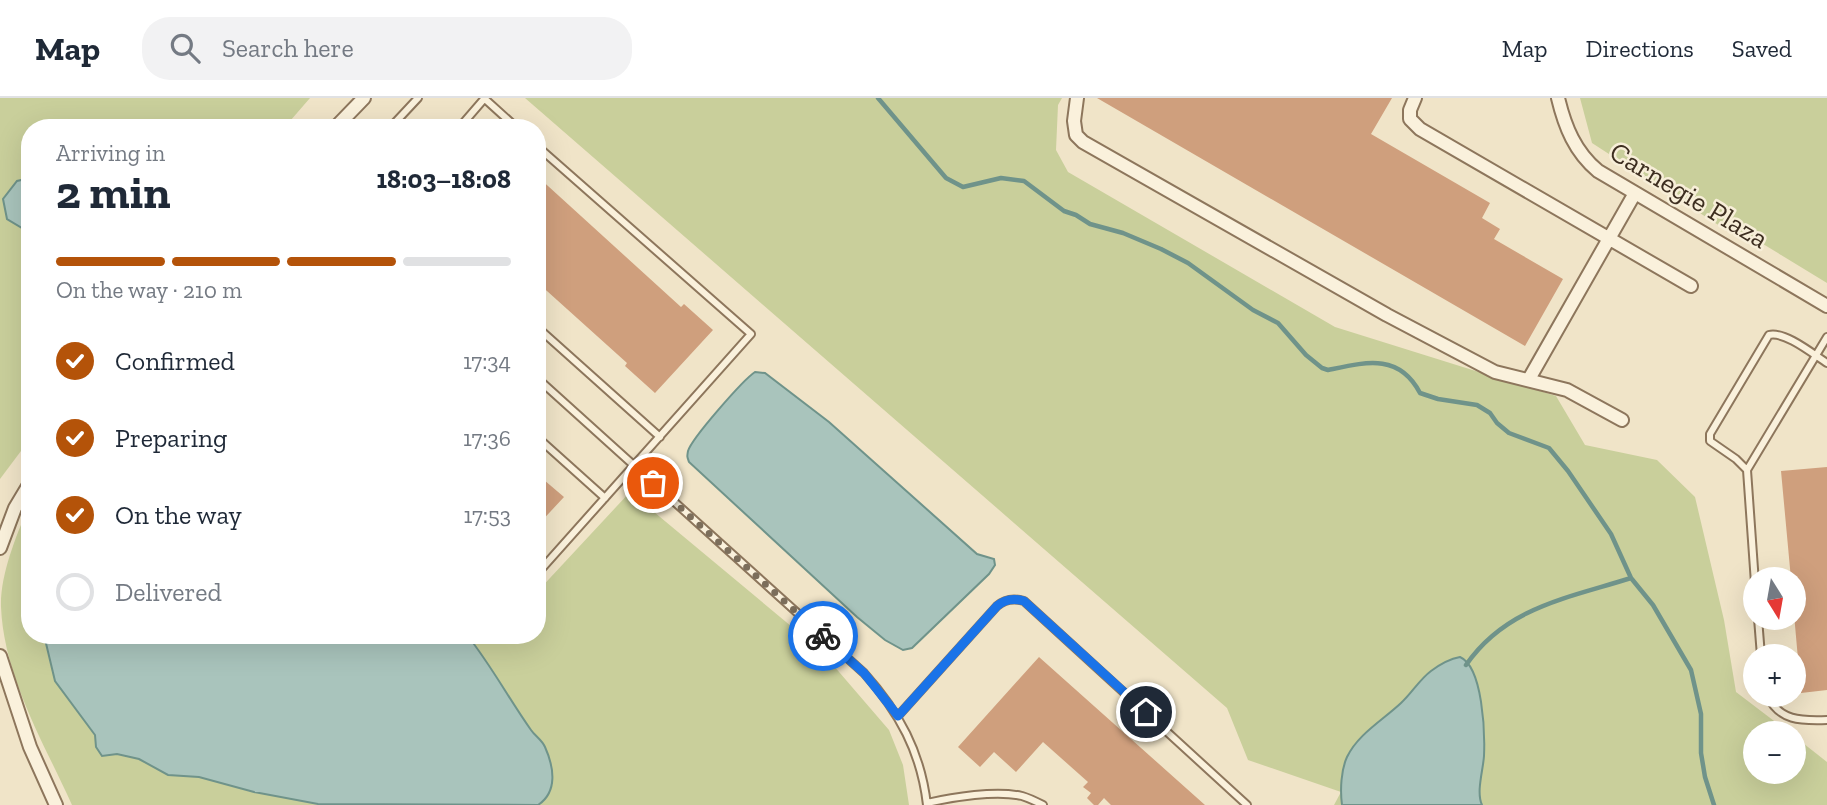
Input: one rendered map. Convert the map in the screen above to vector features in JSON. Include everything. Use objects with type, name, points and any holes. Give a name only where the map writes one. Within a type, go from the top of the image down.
[{"type":"street","points":[[344,119],[364,98]]},
{"type":"street","points":[[1077,98],[1074,121],[1076,135],[1083,142],[1387,315],[1495,372],[1567,390],[1622,420]]},
{"type":"street","points":[[1415,98],[1410,110],[1413,125],[1691,286]]},
{"type":"street","name":"Carnegie Plaza","points":[[1558,98],[1574,143],[1587,162],[1598,171],[1827,306]]},
{"type":"street","points":[[1529,379],[1635,193]]},
{"type":"street","points":[[0,548],[21,498]]},
{"type":"street","points":[[0,656],[30,747],[56,805]]},
{"type":"lane","points":[[398,119],[418,98]]},
{"type":"lane","points":[[467,119],[484,99],[507,119]]},
{"type":"lane","points":[[546,154],[751,334],[546,564]]},
{"type":"lane","points":[[1747,470],[1710,441],[1715,424],[1769,335],[1773,333],[1783,336],[1827,363]]},
{"type":"lane","points":[[546,335],[660,437]]},
{"type":"lane","points":[[1754,567],[1747,470],[1827,337]]},
{"type":"lane","points":[[546,387],[864,673],[898,716],[922,770],[927,804],[947,798],[996,795],[1027,798],[1043,805]]},
{"type":"lane","points":[[546,445],[605,498]]},
{"type":"lane","points":[[898,716],[997,606],[1002,602],[1018,599],[1024,601],[1247,805]]},
{"type":"lane","points":[[1776,707],[1782,715],[1803,721],[1827,720]]},
{"type":"lane","points":[[1021,805],[1027,798]]},
{"type":"green space","points":[[0,98],[310,98],[292,119],[21,119],[21,451],[0,479]]},
{"type":"green space","points":[[525,98],[1062,98],[1058,105],[1056,150],[1068,172],[1335,327],[1556,396],[1585,445],[1657,460],[1695,497],[1724,620],[1736,692],[1743,697],[1743,707],[1756,707],[1774,721],[1743,721],[1743,784],[1806,784],[1806,745],[1827,762],[1827,805],[1334,805],[1341,792],[1248,760],[1227,708]]},
{"type":"green space","points":[[1580,98],[1827,98],[1827,283],[1763,244],[1743,241],[1592,143]]},
{"type":"green space","points":[[630,492],[821,651],[889,730],[903,765],[909,805],[72,805],[17,684],[9,659],[1,607],[3,581],[21,526],[21,644],[546,644],[546,582]]},
{"type":"water","points":[[21,180],[21,227],[7,219],[3,199],[17,181]]},
{"type":"water","points":[[755,372],[765,373],[829,422],[977,554],[994,559],[995,565],[989,574],[912,648],[903,650],[885,640],[857,617],[689,462],[688,451],[698,434]]},
{"type":"water","points":[[46,644],[474,644],[544,745],[552,771],[551,786],[549,793],[538,805],[318,804],[254,792],[199,777],[168,775],[139,759],[117,754],[102,756],[96,747],[95,735],[55,681]]},
{"type":"water","points":[[1460,657],[1474,673],[1481,702],[1484,746],[1480,788],[1482,805],[1342,805],[1343,768],[1358,741],[1401,703],[1431,671]]},
{"type":"building","points":[[1097,98],[1392,98],[1371,134],[1490,203],[1482,218],[1500,229],[1494,239],[1563,279],[1525,346]]},
{"type":"building","points":[[546,184],[681,307],[684,304],[713,330],[655,393],[625,366],[627,363],[546,290]]},
{"type":"building","points":[[1827,467],[1827,690],[1806,692],[1806,644],[1797,644],[1795,630],[1806,630],[1806,567],[1790,567],[1781,471]]},
{"type":"building","points":[[546,482],[564,497],[546,516]]},
{"type":"building","points":[[1039,657],[1205,805],[1111,805],[1104,798],[1098,805],[1094,805],[1087,798],[1091,793],[1083,787],[1088,782],[1043,742],[1016,772],[994,752],[980,767],[958,747]]},
{"type":"waterway","points":[[878,98],[946,178],[963,187],[1001,178],[1024,181],[1064,211],[1090,224],[1123,233],[1188,263],[1253,310],[1278,323],[1306,355],[1322,368],[1328,370],[1368,363],[1392,366],[1412,380],[1420,393],[1438,399],[1477,405],[1490,413],[1509,433],[1549,448],[1611,534],[1631,578],[1653,605],[1691,670],[1701,714],[1701,753],[1705,777],[1714,805]]},
{"type":"waterway","points":[[1466,665],[1482,645],[1519,617],[1562,599],[1631,578]]},
{"type":"way so far","points":[[653,483],[823,636]]},
{"type":"route","points":[[823,636],[864,673],[898,716],[997,606],[1010,599],[1018,599],[1024,601],[1146,712]]}]
